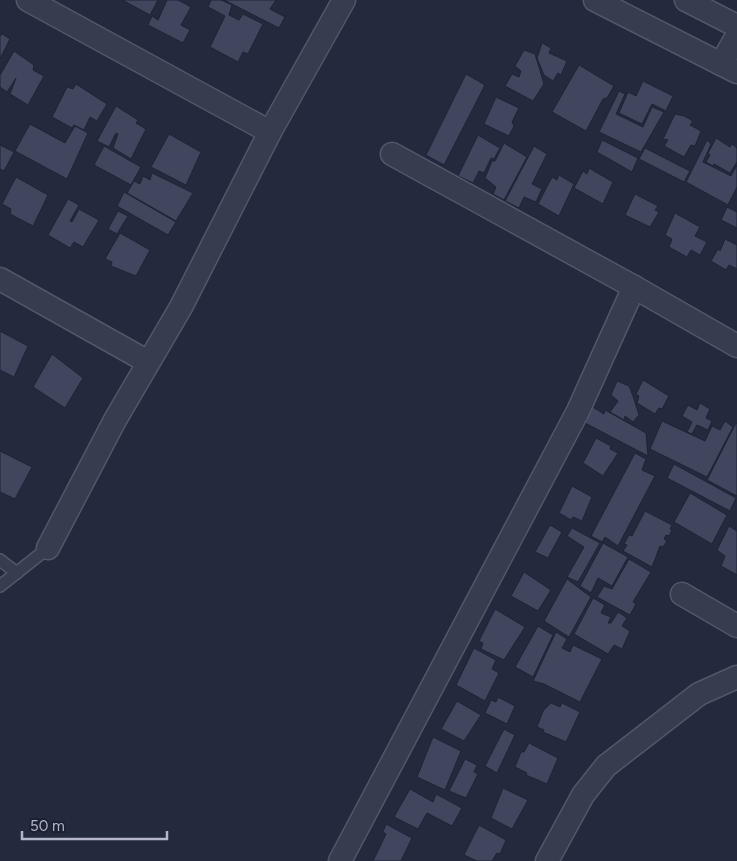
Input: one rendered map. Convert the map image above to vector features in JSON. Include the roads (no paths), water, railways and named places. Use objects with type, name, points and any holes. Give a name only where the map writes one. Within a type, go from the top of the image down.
[{"type":"street","points":[[28,0],[58,7],[270,132]]},
{"type":"street","points":[[48,548],[148,362],[181,307],[270,132],[344,0]]},
{"type":"street","points":[[595,0],[729,68],[737,36]]},
{"type":"street","points":[[686,0],[737,26]]},
{"type":"street","points":[[392,154],[634,286],[737,346]]},
{"type":"street","points":[[0,279],[148,362]]},
{"type":"street","points":[[340,861],[578,411],[634,286]]},
{"type":"street","points":[[682,594],[737,626]]},
{"type":"street","points":[[547,861],[583,794],[606,766],[699,694],[737,677]]},
{"type":"lane","points":[[0,586],[48,548]]},
{"type":"lane","points":[[0,560],[17,573]]}]
